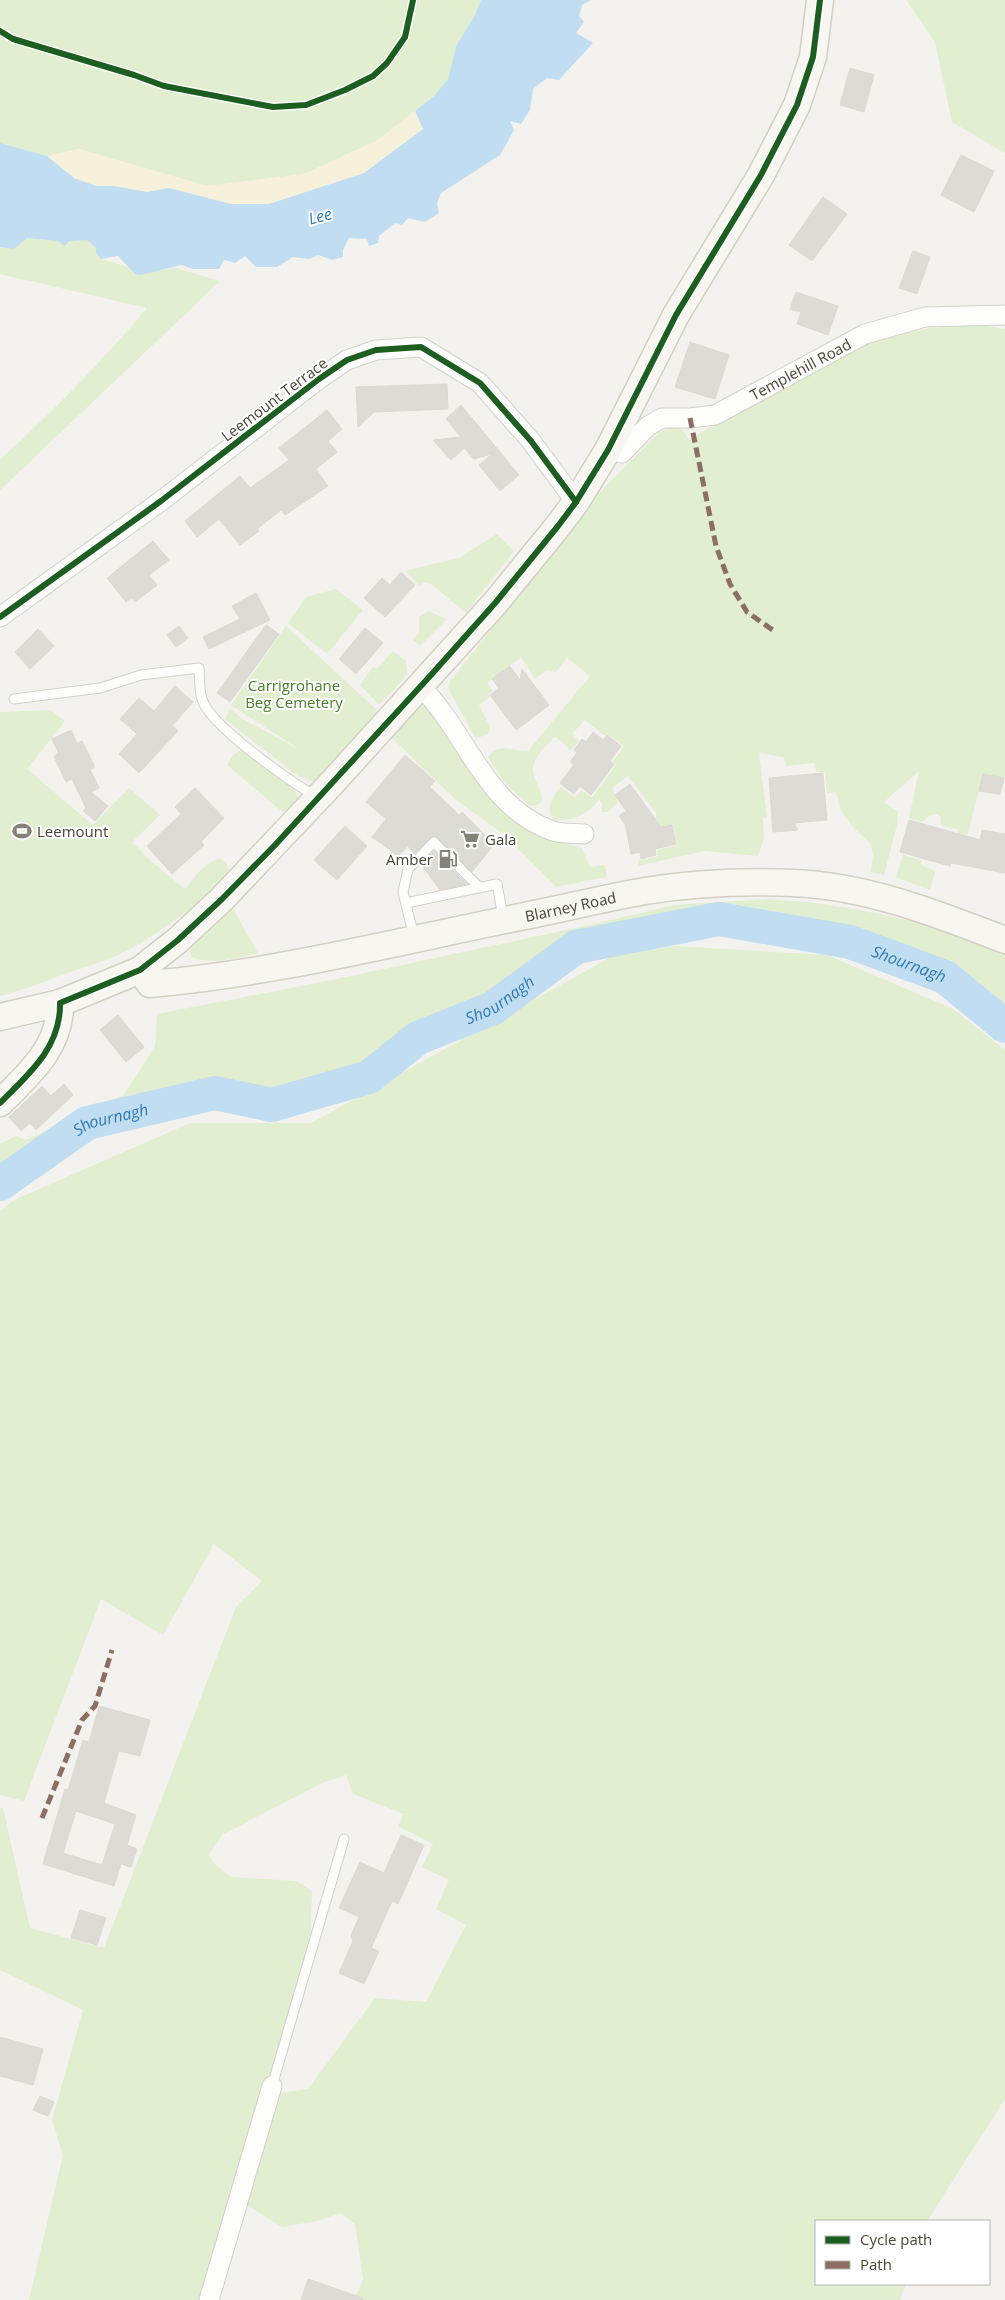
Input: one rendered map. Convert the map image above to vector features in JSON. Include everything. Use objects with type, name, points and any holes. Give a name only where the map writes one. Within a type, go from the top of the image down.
[{"type":"main road","points":[[0,1017],[60,1003],[140,970],[178,940],[222,899],[318,798],[496,602],[576,502],[608,450],[676,315],[761,175],[797,105],[813,57],[820,0]]},
{"type":"main road","name":"Blarney Road","points":[[140,970],[150,984],[201,980],[272,968],[647,891],[717,883],[796,883],[854,891],[930,912],[1005,940]]},
{"type":"main road","points":[[0,1103],[40,1063],[51,1045],[60,1017],[60,1003]]},
{"type":"street","name":"Templehill Road","points":[[608,450],[622,453],[648,426],[662,418],[690,418],[715,415],[865,334],[925,317],[1005,314]]},
{"type":"street","name":"Leemount Terrace","points":[[0,617],[161,501],[347,360],[376,350],[420,347],[480,383],[531,441],[576,502]]},
{"type":"street","points":[[420,686],[437,703],[488,783],[507,803],[530,820],[554,831],[584,834]]},
{"type":"street","points":[[209,2300],[272,2086]]},
{"type":"lane","points":[[14,699],[100,688],[140,675],[199,668],[202,700],[213,718],[291,781],[318,798]]},
{"type":"lane","points":[[414,939],[403,892],[408,869],[434,842],[480,888]]},
{"type":"lane","points":[[406,903],[497,884],[504,920]]},
{"type":"lane","points":[[272,2086],[344,1839]]},
{"type":"green space","points":[[0,0],[481,0],[474,17],[456,46],[448,79],[434,96],[376,141],[304,174],[207,186],[79,149],[47,156],[0,143]]},
{"type":"green space","points":[[906,0],[1005,0],[1005,153],[952,122],[935,42]]},
{"type":"green space","points":[[27,238],[58,241],[87,240],[96,248],[96,253],[101,259],[126,266],[135,274],[176,268],[220,281],[0,490],[0,460],[76,386],[147,308],[0,274],[0,247],[14,249]]},
{"type":"green space","points":[[983,325],[1005,329],[1005,778],[983,775],[960,864],[952,862],[958,829],[940,825],[941,817],[936,814],[930,815],[922,822],[909,818],[919,771],[884,802],[898,812],[897,825],[884,875],[871,872],[873,855],[871,844],[852,826],[841,811],[836,792],[827,793],[825,772],[816,772],[815,763],[786,766],[784,757],[759,753],[767,817],[763,819],[764,839],[758,856],[705,851],[638,866],[639,860],[657,857],[657,850],[677,845],[673,824],[657,827],[656,813],[628,776],[612,788],[618,802],[608,812],[602,812],[602,803],[599,800],[584,814],[567,820],[553,820],[551,815],[551,803],[560,787],[575,797],[582,790],[592,797],[616,765],[613,761],[624,746],[607,734],[605,736],[585,720],[572,734],[579,741],[571,750],[556,737],[553,738],[536,760],[533,773],[542,797],[538,804],[530,806],[503,781],[488,757],[492,752],[501,748],[528,751],[590,676],[567,658],[556,672],[546,671],[535,679],[521,657],[487,683],[493,691],[488,694],[490,697],[479,705],[490,727],[488,735],[475,738],[448,688],[451,680],[599,493],[658,433],[667,428],[681,427],[689,440],[723,419],[879,338],[930,328]]},
{"type":"green space","points":[[497,534],[514,551],[466,613],[431,584],[425,582],[419,586],[405,571],[459,558]]},
{"type":"green space","points":[[336,589],[363,610],[327,654],[288,623],[306,597]]},
{"type":"green space","points":[[428,611],[447,619],[420,646],[413,640],[419,632],[419,617]]},
{"type":"green space","name":"Carrigrohane Beg Cemetery","points":[[286,626],[379,712],[314,782],[298,776],[225,719],[230,708],[241,718],[300,750],[231,705]]},
{"type":"green space","points":[[393,651],[406,661],[407,673],[399,685],[379,705],[360,685],[373,667],[377,669]]},
{"type":"green space","points":[[427,705],[476,777],[558,841],[582,848],[590,867],[605,865],[607,877],[556,887],[502,833],[455,799],[391,737],[417,708]]},
{"type":"green space","points":[[51,710],[65,721],[27,769],[93,825],[129,788],[160,815],[132,842],[152,862],[185,889],[205,867],[220,858],[228,867],[228,874],[213,890],[169,925],[132,948],[97,963],[0,996],[0,712]]},
{"type":"green space","points":[[243,748],[295,789],[298,798],[287,812],[283,812],[227,765],[233,755]]},
{"type":"green space","points":[[903,855],[921,860],[923,866],[935,871],[930,890],[896,877]]},
{"type":"green space","points":[[767,899],[808,902],[859,910],[945,928],[1005,953],[1005,1017],[955,978],[917,954],[725,913],[578,942],[511,982],[447,1016],[399,1038],[365,1069],[272,1099],[216,1089],[149,1101],[86,1120],[0,1175],[0,1144],[16,1136],[26,1140],[124,1095],[155,1046],[157,1014],[337,979],[674,905]]},
{"type":"green space","points":[[231,906],[258,953],[216,961],[200,960],[192,957],[190,953],[191,945]]},
{"type":"green space","points":[[675,946],[827,955],[953,1009],[1005,1050],[1005,2099],[928,2220],[815,2220],[815,2285],[906,2285],[900,2300],[354,2300],[363,2279],[355,2224],[341,2213],[317,2221],[282,2227],[245,2204],[280,2093],[308,2089],[375,1998],[426,2002],[466,1925],[436,1909],[449,1880],[422,1867],[433,1844],[398,1826],[404,1814],[353,1794],[346,1775],[322,1783],[222,1835],[208,1855],[218,1867],[231,1877],[296,1881],[312,1891],[310,1958],[211,2300],[29,2300],[63,2155],[52,2120],[83,2010],[0,1970],[0,1808],[3,1808],[30,1928],[104,1948],[236,1607],[262,1581],[214,1544],[163,1635],[101,1599],[24,1801],[0,1795],[0,1211],[14,1200],[190,1123],[311,1123],[611,957]]},
{"type":"sand","points":[[415,111],[424,129],[364,173],[269,204],[231,204],[169,188],[147,192],[114,186],[96,186],[74,178],[47,156],[79,149],[207,186],[304,174],[376,141]]},
{"type":"water","name":"Lee","points":[[481,0],[591,0],[582,5],[579,16],[584,22],[576,33],[593,43],[559,80],[547,78],[533,89],[530,110],[521,124],[510,121],[514,130],[500,155],[441,193],[437,203],[439,213],[425,222],[408,218],[402,225],[395,223],[379,236],[378,243],[369,246],[367,239],[349,238],[343,250],[343,257],[332,260],[318,255],[310,259],[293,257],[277,267],[256,267],[245,256],[235,263],[224,260],[219,269],[193,269],[181,265],[141,275],[135,274],[118,256],[101,259],[96,253],[96,248],[87,240],[69,241],[65,246],[58,241],[27,238],[14,249],[0,247],[0,143],[47,156],[74,178],[96,186],[114,186],[147,192],[169,188],[231,204],[269,204],[364,173],[423,129],[415,111],[434,96],[448,79],[456,46],[474,17]]},
{"type":"building","points":[[850,68],[874,75],[864,112],[840,105]]},
{"type":"building","points":[[961,155],[994,171],[974,212],[941,195]]},
{"type":"building","points":[[823,197],[847,214],[812,261],[789,245]]},
{"type":"building","points":[[913,251],[930,257],[917,294],[899,288]]},
{"type":"building","points":[[796,292],[838,306],[828,335],[797,324],[801,312],[790,309]]},
{"type":"building","points":[[690,342],[729,355],[715,399],[675,387]]},
{"type":"building","points":[[447,384],[448,409],[374,412],[358,427],[356,387]]},
{"type":"building","points":[[461,405],[519,475],[500,491],[479,465],[492,454],[474,459],[464,448],[451,460],[433,440],[461,437],[446,419]]},
{"type":"building","points":[[327,410],[342,429],[328,441],[337,452],[316,469],[328,486],[285,515],[281,510],[257,529],[259,531],[240,545],[219,519],[197,537],[185,521],[240,476],[250,488],[289,460],[279,448]]},
{"type":"building","points":[[153,541],[169,560],[149,575],[157,585],[135,602],[132,598],[126,602],[107,578]]},
{"type":"building","points":[[401,572],[415,585],[385,617],[364,598],[382,578],[390,585]]},
{"type":"building","points":[[256,593],[270,620],[209,649],[203,637],[240,619],[232,606]]},
{"type":"building","points":[[266,625],[279,634],[230,702],[217,693]]},
{"type":"building","points":[[179,626],[188,638],[176,647],[167,635]]},
{"type":"building","points":[[365,628],[383,643],[356,674],[339,659]]},
{"type":"building","points":[[38,629],[54,646],[30,669],[15,652]]},
{"type":"building","points":[[510,666],[520,680],[522,669],[549,705],[516,730],[490,695],[499,688],[492,679]]},
{"type":"building","points":[[175,686],[193,702],[172,726],[178,731],[139,773],[119,754],[137,734],[120,719],[139,698],[154,711]]},
{"type":"building","points":[[71,730],[77,743],[82,741],[95,767],[90,770],[99,788],[91,792],[108,806],[95,821],[83,811],[86,808],[72,779],[66,782],[54,757],[58,752],[52,739]]},
{"type":"building","points":[[593,732],[603,740],[607,735],[621,746],[610,761],[614,764],[591,795],[580,786],[574,794],[560,783],[574,765],[570,762],[577,753],[574,750],[582,739],[586,742]]},
{"type":"building","points":[[405,755],[435,781],[430,787],[459,815],[462,812],[494,844],[472,872],[436,836],[430,838],[414,854],[408,846],[398,856],[372,837],[386,819],[366,802]]},
{"type":"building","points":[[823,773],[827,820],[794,823],[798,830],[773,832],[769,778]]},
{"type":"building","points":[[983,774],[1004,778],[1000,794],[979,791]]},
{"type":"building","points":[[630,784],[661,827],[672,825],[676,844],[655,849],[656,855],[641,859],[640,852],[631,854],[625,824],[619,816],[626,811],[615,795]]},
{"type":"building","points":[[195,788],[224,818],[201,842],[204,845],[172,874],[147,846],[181,814],[175,807]]},
{"type":"building","points":[[909,820],[980,840],[982,830],[1005,834],[1005,873],[951,863],[950,866],[900,852]]},
{"type":"building","points":[[345,826],[367,846],[337,880],[314,860]]},
{"type":"building","points":[[434,851],[467,884],[440,890],[421,864]]},
{"type":"building","points":[[118,1015],[144,1047],[126,1062],[100,1030]]},
{"type":"building","points":[[64,1084],[73,1095],[36,1130],[30,1123],[21,1131],[9,1117],[42,1086],[51,1096]]},
{"type":"building","points":[[99,1706],[150,1720],[140,1756],[119,1751],[104,1803],[136,1815],[127,1845],[137,1849],[131,1867],[121,1864],[114,1886],[43,1864],[65,1789],[68,1790],[83,1740],[89,1742]],"holes":[[[76,1811],[115,1824],[102,1865],[63,1853]]]},
{"type":"building","points":[[401,1835],[424,1845],[398,1904],[392,1901],[371,1948],[379,1951],[364,1984],[339,1973],[353,1941],[351,1935],[359,1917],[339,1908],[360,1862],[384,1873]]},
{"type":"building","points":[[80,1910],[106,1918],[97,1945],[71,1938]]},
{"type":"building","points":[[0,2037],[43,2049],[33,2085],[0,2076]]},
{"type":"building","points":[[40,2096],[54,2102],[48,2116],[33,2110]]},
{"type":"building","points":[[308,2279],[363,2298],[362,2300],[301,2300]]},
{"type":"waterway","name":"Shournagh","points":[[0,1184],[87,1123],[215,1093],[272,1105],[369,1077],[418,1038],[493,1008],[576,947],[719,919],[850,942],[945,977],[1005,1026]]},
{"type":"marked path","points":[[690,418],[716,546],[730,584],[747,612],[774,631]]},
{"type":"marked path","points":[[42,1818],[82,1720],[95,1706],[112,1650]]},
{"type":"cycle path","points":[[0,31],[13,39],[134,75],[164,86],[273,107],[306,105],[345,90],[373,76],[387,63],[405,37],[413,0]]},
{"type":"cycle path","points":[[0,1103],[32,1070],[49,1046],[59,1019],[60,1003],[140,970],[178,940],[222,899],[276,844],[431,675],[496,602],[576,502],[608,450],[676,315],[761,175],[797,105],[813,57],[820,0]]},
{"type":"cycle path","points":[[0,617],[161,501],[319,379],[347,360],[376,350],[421,347],[480,383],[531,441],[576,502]]},
{"type":"place","name":"Leemount","points":[[22,831]]},
{"type":"place","name":"Gala","points":[[470,839]]},
{"type":"place","name":"Amber","points":[[448,859]]}]
